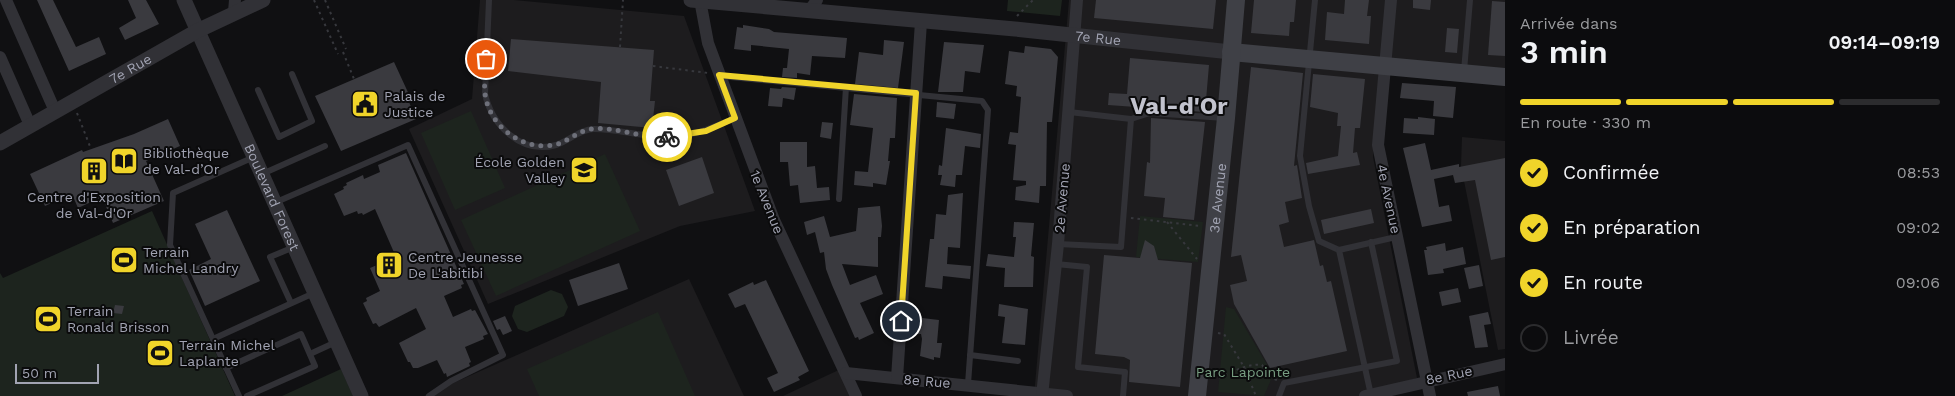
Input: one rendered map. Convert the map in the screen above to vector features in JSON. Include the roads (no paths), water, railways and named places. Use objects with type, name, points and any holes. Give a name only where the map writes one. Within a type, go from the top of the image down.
[{"type":"main road","name":"3e Avenue","points":[[1197,396],[1226,118],[1236,0]]},
{"type":"main road","name":"7e Rue","points":[[1231,52],[1505,77]]},
{"type":"street","points":[[6,0],[55,111]]},
{"type":"street","name":"Boulevard Forest","points":[[184,0],[361,396]]},
{"type":"street","name":"7e Rue","points":[[0,143],[197,31],[234,6],[263,0]]},
{"type":"street","name":"7e Rue","points":[[697,0],[813,6],[921,22],[1015,29],[1231,52]]},
{"type":"street","name":"1e Avenue","points":[[697,0],[704,30],[719,75],[774,220],[856,396]]},
{"type":"street","name":"2e Avenue","points":[[1042,395],[1058,244],[1077,0]]},
{"type":"street","name":"4e Avenue","points":[[1391,0],[1378,145],[1430,396]]},
{"type":"street","points":[[897,378],[921,22]]},
{"type":"street","points":[[0,57],[30,126]]},
{"type":"street","name":"8e Rue","points":[[1368,395],[1427,380],[1505,365]]},
{"type":"street","name":"8e Rue","points":[[846,373],[968,384],[1042,395],[1067,396]]},
{"type":"lane","points":[[490,0],[485,94],[488,107],[499,125],[511,136],[537,148],[554,145],[592,129],[663,137],[706,131],[735,118]]},
{"type":"lane","points":[[1316,0],[1300,156],[1302,176],[1319,241],[1339,250],[1396,237]]},
{"type":"lane","points":[[1464,73],[1470,0]]},
{"type":"lane","points":[[258,90],[279,136],[312,121],[292,74]]},
{"type":"lane","points":[[719,75],[982,101],[988,110],[968,384]]},
{"type":"lane","points":[[839,199],[846,87]]},
{"type":"lane","points":[[1069,112],[1131,119],[1150,113],[1226,118]]},
{"type":"lane","points":[[1058,244],[1121,247],[1131,119]]},
{"type":"lane","points":[[274,203],[408,145],[503,355],[451,381],[429,396]]},
{"type":"lane","points":[[261,174],[325,146]]},
{"type":"lane","points":[[238,396],[170,245],[173,193],[254,157]]},
{"type":"lane","points":[[1279,396],[1284,382],[1396,361],[1371,242]]},
{"type":"lane","points":[[291,303],[270,257],[294,247]]},
{"type":"lane","points":[[1339,250],[1365,368],[1368,395]]},
{"type":"lane","points":[[1056,264],[1087,267],[1078,367],[1125,372],[1123,396]]},
{"type":"lane","points":[[213,339],[314,292]]},
{"type":"lane","points":[[226,368],[301,334],[315,366],[247,396]]},
{"type":"lane","points":[[310,354],[336,342]]},
{"type":"lane","points":[[970,355],[1018,361]]},
{"type":"place","name":"Palais de Justice","points":[[365,104]]},
{"type":"place","name":"Bibliothèque de Val-d’Or","points":[[124,161]]},
{"type":"place","name":"École Golden Valley","points":[[584,170]]},
{"type":"place","name":"Centre d'Exposition de Val-d'Or","points":[[94,171]]},
{"type":"place","name":"Terrain Michel Landry","points":[[124,260]]},
{"type":"place","name":"Centre Jeunesse De L'abitibi","points":[[389,265]]},
{"type":"place","name":"Terrain Ronald Brisson","points":[[48,319]]},
{"type":"place","name":"Terrain Michel Laplante","points":[[160,353]]},
{"type":"district","name":"Val-d'Or","points":[[1179,106]]},
{"type":"park label","name":"Parc Lapointe","points":[[1243,372]]}]
